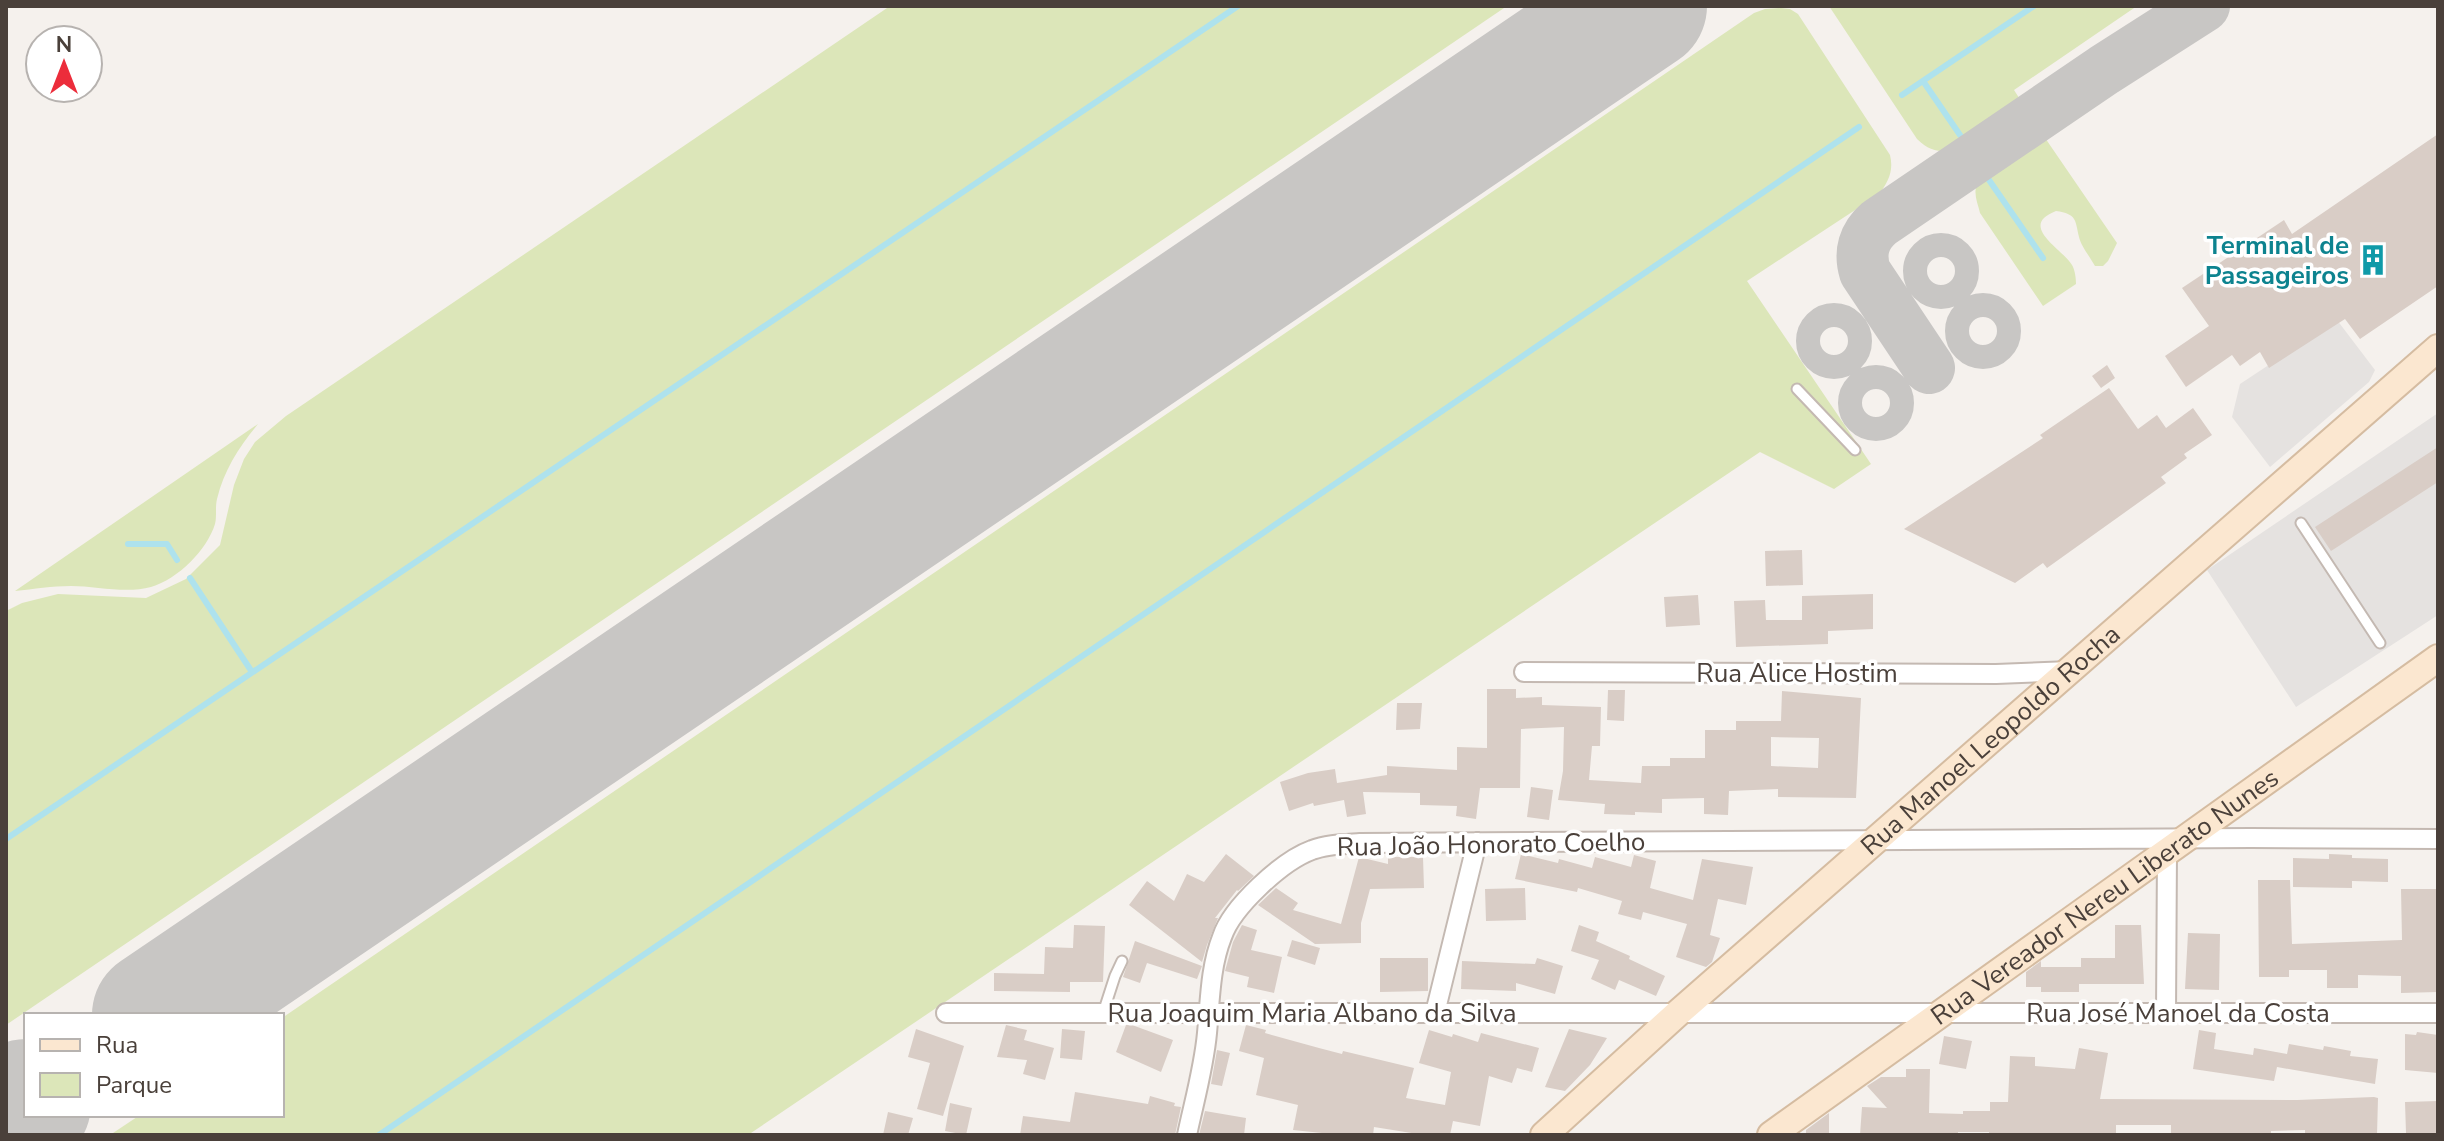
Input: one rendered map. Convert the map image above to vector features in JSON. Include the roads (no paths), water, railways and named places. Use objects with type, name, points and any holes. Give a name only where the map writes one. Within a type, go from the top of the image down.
[{"type":"main road","name":"Rua Manoel Leopoldo Rocha","points":[[1544,1135],[1678,1013],[2438,348]]},
{"type":"main road","name":"Rua Vereador Nereu Liberato Nunes","points":[[1771,1135],[2438,658]]},
{"type":"street","name":"Rua Alice Hostim","points":[[1524,672],[1996,674],[2070,671]]},
{"type":"street","name":"Rua João Honorato Coelho","points":[[1187,1135],[1207,1034],[1216,960],[1230,919],[1243,903],[1289,862],[1312,850],[1333,845],[1877,841],[2177,845],[2438,839]]},
{"type":"street","points":[[1435,1013],[1477,842]]},
{"type":"street","points":[[2166,1013],[2177,845]]},
{"type":"street","name":"Rua Joaquim Maria Albano da Silva","points":[[946,1013],[1678,1013]]},
{"type":"street","name":"Rua José Manoel da Costa","points":[[1678,1013],[2438,1013]]},
{"type":"lane","points":[[1797,389],[1855,450]]},
{"type":"lane","points":[[2301,523],[2380,643]]},
{"type":"lane","points":[[1103,1013],[1122,961]]},
{"type":"waterway","points":[[6,839],[1238,6]]},
{"type":"waterway","points":[[1902,95],[2034,6]]},
{"type":"waterway","points":[[1923,81],[1960,135]]},
{"type":"waterway","points":[[379,1135],[1859,127]]},
{"type":"waterway","points":[[1989,180],[2043,258]]},
{"type":"waterway","points":[[128,544],[167,544],[177,560]]},
{"type":"waterway","points":[[190,578],[252,672]]},
{"type":"place","name":"Terminal de Passageiros","points":[[2373,260]]}]
